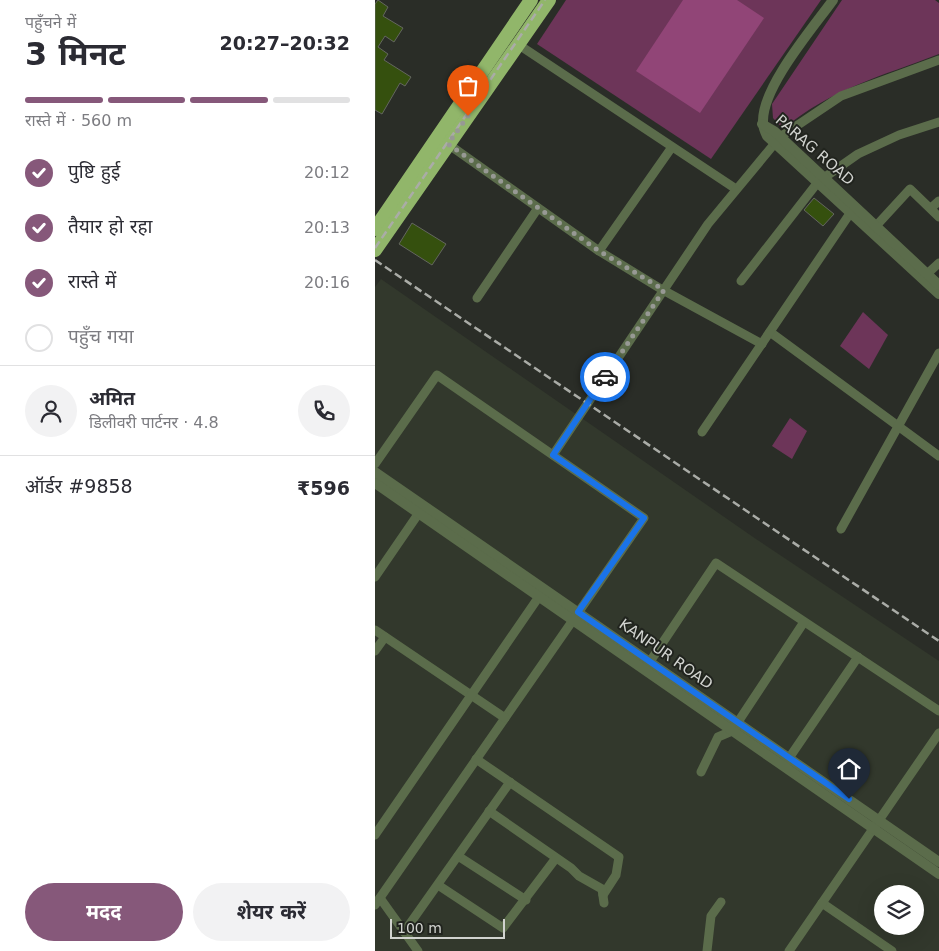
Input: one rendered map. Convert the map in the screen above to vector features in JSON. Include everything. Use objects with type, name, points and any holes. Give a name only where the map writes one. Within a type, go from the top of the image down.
[{"type":"highway","points":[[375,229],[531,0]]},
{"type":"highway","points":[[375,250],[549,0]]},
{"type":"street","name":"PARAG ROAD","points":[[833,0],[771,88],[764,109],[762,124],[767,136],[778,140],[939,294]]},
{"type":"street","points":[[519,45],[736,190]]},
{"type":"street","points":[[553,455],[708,224],[778,140],[841,96],[939,60]]},
{"type":"street","points":[[741,281],[821,180],[858,154],[899,136],[939,122]]},
{"type":"street","points":[[448,144],[599,251],[664,290],[762,344]]},
{"type":"street","points":[[599,251],[672,147]]},
{"type":"street","points":[[875,226],[910,189],[939,217]]},
{"type":"street","points":[[931,208],[939,201]]},
{"type":"street","points":[[477,298],[538,208]]},
{"type":"street","points":[[702,432],[853,210]]},
{"type":"street","name":"PARAG ROAD","points":[[853,210],[875,226],[939,285]]},
{"type":"street","points":[[927,274],[939,263]]},
{"type":"street","points":[[770,332],[939,456]]},
{"type":"street","points":[[841,529],[939,353]]},
{"type":"street","points":[[375,464],[437,375],[644,518],[377,901],[404,932],[417,951]]},
{"type":"street","name":"KANPUR ROAD","points":[[375,472],[421,510],[578,612],[647,666],[876,824],[939,862]]},
{"type":"street","points":[[375,483],[421,510],[538,598],[572,621],[647,666],[716,563],[939,711]]},
{"type":"street","points":[[375,577],[421,510]]},
{"type":"street","points":[[375,835],[538,598]]},
{"type":"street","points":[[701,772],[719,737],[735,727],[804,622]]},
{"type":"street","points":[[375,630],[505,718]]},
{"type":"street","points":[[375,651],[385,637]]},
{"type":"street","points":[[786,762],[858,657]]},
{"type":"street","points":[[789,951],[939,733]]},
{"type":"street","points":[[476,759],[619,857],[616,876],[603,899],[602,889],[489,811]]},
{"type":"street","points":[[404,932],[510,782]]},
{"type":"street","points":[[876,824],[939,874]]},
{"type":"street","points":[[458,856],[526,900]]},
{"type":"street","points":[[438,885],[503,928],[556,858]]},
{"type":"street","points":[[707,951],[711,916],[721,902]]},
{"type":"street","points":[[822,902],[892,951]]},
{"type":"shaded area","points":[[566,0],[821,0],[711,159],[537,44]]},
{"type":"shaded area","points":[[683,0],[737,0],[764,18],[700,113],[636,71]]},
{"type":"shaded area","points":[[842,0],[935,0],[939,3],[939,54],[838,93],[801,115],[783,129],[773,118],[772,104]]},
{"type":"shaded area","points":[[381,279],[756,539],[939,661],[939,951],[375,951],[375,287]]},
{"type":"shaded area","points":[[863,312],[888,335],[869,369],[840,346]]},
{"type":"shaded area","points":[[790,418],[807,431],[792,459],[772,446]]},
{"type":"building","points":[[378,0],[388,7],[383,16],[403,28],[394,42],[385,36],[378,47],[388,54],[384,60],[411,77],[405,86],[400,83],[382,114],[375,110],[375,4]]},
{"type":"building","points":[[814,198],[834,214],[823,226],[804,210]]},
{"type":"building","points":[[412,223],[446,244],[432,265],[399,244]]},
{"type":"railway","points":[[375,248],[545,0]]},
{"type":"railway","points":[[375,260],[939,641]]},
{"type":"way so far","points":[[468,116],[448,144],[599,251],[664,290],[605,377]]},
{"type":"route","points":[[605,377],[553,455],[644,518],[578,612],[849,799]]}]
